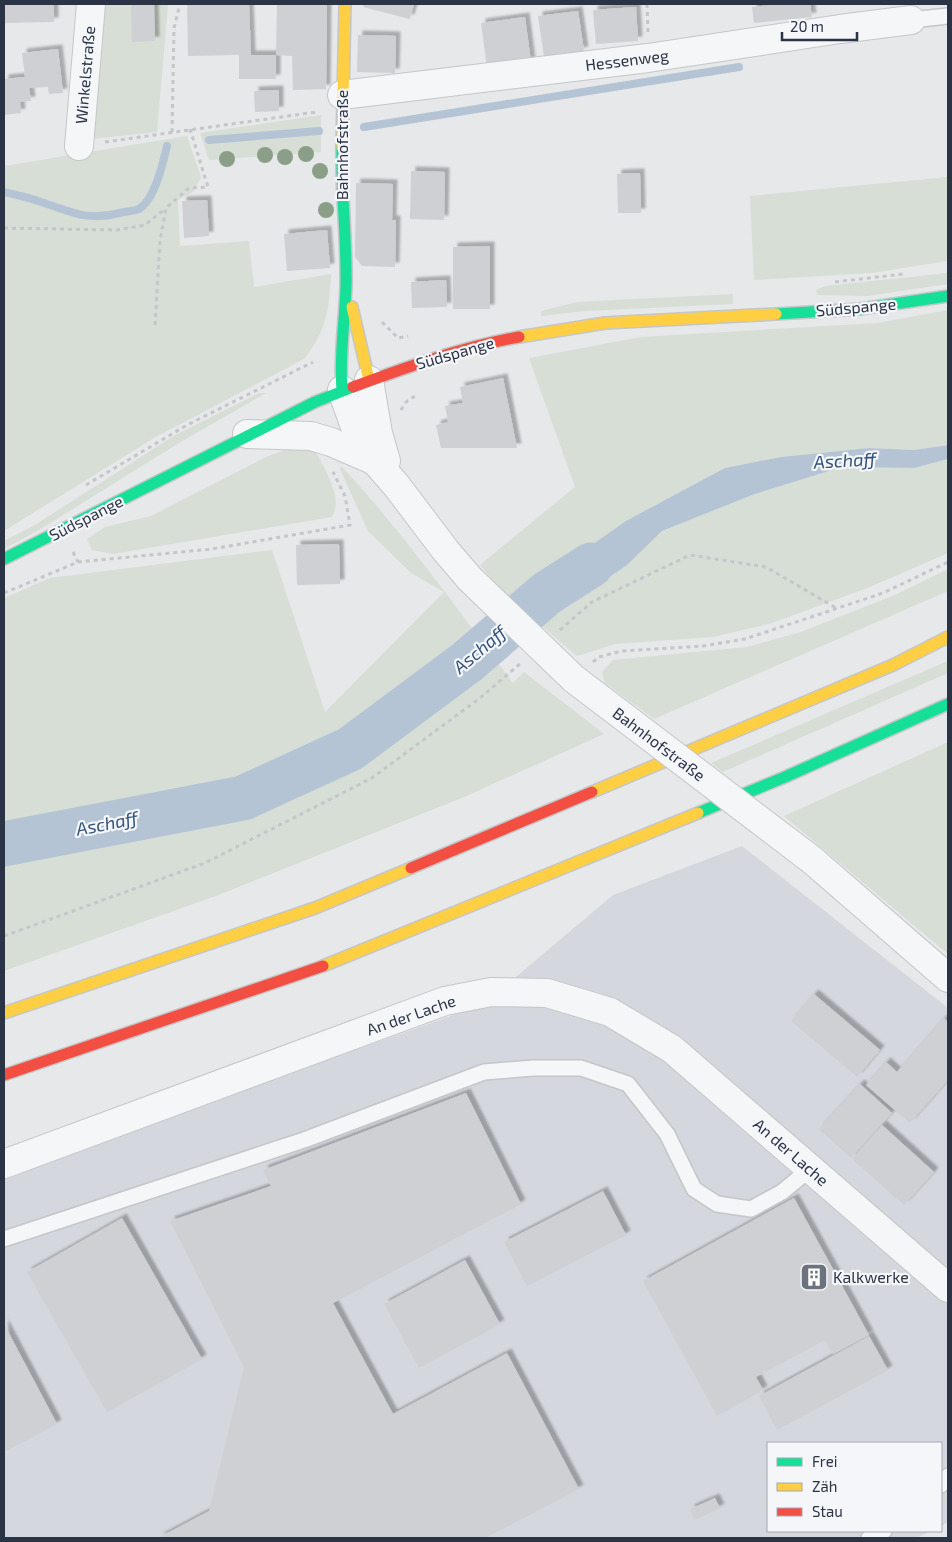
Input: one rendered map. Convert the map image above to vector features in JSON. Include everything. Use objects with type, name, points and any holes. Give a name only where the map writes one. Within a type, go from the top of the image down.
[{"type":"main road","name":"Bahnhofstraße","points":[[342,390],[340,365],[346,286],[341,182],[344,4]]},
{"type":"main road","name":"Bahnhofstraße","points":[[346,286],[369,380]]},
{"type":"main road","name":"Südspange","points":[[4,559],[247,434],[342,390],[485,343],[605,323],[860,309],[948,296]]},
{"type":"main road","points":[[4,1013],[315,908],[894,665],[948,637]]},
{"type":"main road","points":[[4,1075],[296,978],[785,777],[948,704]]},
{"type":"street","name":"Winkelstraße","points":[[79,146],[91,4]]},
{"type":"street","name":"Hessenweg","points":[[342,102],[911,20]]},
{"type":"street","name":"Bahnhofstraße","points":[[369,380],[378,433],[396,485]]},
{"type":"street","name":"Bahnhofstraße","points":[[342,390],[354,424],[375,461],[396,485],[446,552],[470,579],[574,679],[812,860],[948,978]]},
{"type":"street","name":"Bahnhofstraße","points":[[247,434],[311,436],[331,442],[375,461]]},
{"type":"street","name":"An der Lache","points":[[4,1164],[445,1001],[491,992],[547,993],[610,1012],[672,1049],[948,1288]]},
{"type":"lane","points":[[911,20],[948,16]]},
{"type":"lane","points":[[4,1239],[304,1140],[484,1072],[503,1070],[582,1068],[628,1084],[667,1134],[694,1189],[717,1204],[751,1208],[782,1192],[810,1169]]},
{"type":"lane","points":[[869,1538],[882,1532]]},
{"type":"path","points":[[172,132],[174,28],[180,4]]},
{"type":"path","points":[[79,146],[158,135],[342,102]]},
{"type":"path","points":[[4,228],[117,230],[145,225],[189,188],[208,187],[190,129]]},
{"type":"path","points":[[155,325],[160,241],[166,208]]},
{"type":"path","points":[[83,488],[187,425],[317,360]]},
{"type":"path","points":[[4,593],[78,562],[212,549],[350,525],[345,496],[330,467]]},
{"type":"path","points":[[554,634],[592,602],[690,555],[766,567],[838,609]]},
{"type":"path","points":[[574,679],[599,657],[621,651],[703,646],[745,639],[883,594],[948,562]]},
{"type":"path","points":[[4,936],[205,863],[372,778],[480,698],[524,660]]},
{"type":"shaded area","points":[[106,4],[180,4],[168,5],[157,132],[92,139]]},
{"type":"shaded area","points":[[321,115],[321,152],[209,160],[200,133]]},
{"type":"shaded area","points":[[187,136],[201,177],[194,191],[178,200],[180,246],[249,241],[254,287],[331,274],[328,309],[318,339],[304,359],[154,438],[4,531],[4,166]]},
{"type":"shaded area","points":[[948,177],[948,261],[871,273],[754,280],[750,196]]},
{"type":"shaded area","points":[[948,273],[948,284],[868,296],[818,295],[816,290],[825,286]]},
{"type":"shaded area","points":[[733,294],[733,304],[585,311],[541,316],[541,311],[577,302]]},
{"type":"shaded area","points":[[948,310],[948,445],[914,450],[869,448],[781,457],[725,468],[627,565],[662,531],[755,494],[842,467],[914,468],[948,459],[948,553],[870,587],[772,623],[713,637],[615,644],[577,656],[503,593],[480,565],[575,487],[529,358],[641,337],[877,323]]},
{"type":"shaded area","points":[[259,393],[266,393],[179,443],[39,530],[4,549],[4,541],[35,525],[175,435]]},
{"type":"shaded area","points":[[293,447],[315,450],[334,492],[336,500],[332,517],[113,554],[92,550],[87,539],[105,527],[151,516],[266,457]]},
{"type":"shaded area","points":[[341,466],[387,518],[451,599],[513,683],[524,672],[604,734],[462,798],[216,896],[4,971],[4,598],[50,578],[272,550],[325,712],[444,592],[411,573],[368,531],[340,469]]},
{"type":"shaded area","points":[[948,569],[948,591],[654,719],[605,683],[602,672],[613,660],[747,647],[801,632],[895,595]]},
{"type":"shaded area","points":[[948,661],[948,673],[723,772],[711,763]]},
{"type":"shaded area","points":[[948,742],[948,954],[784,816]]},
{"type":"shaded area","points":[[742,846],[948,1008],[948,1522],[942,1525],[942,1442],[767,1442],[767,1532],[929,1532],[916,1538],[4,1538],[4,1176],[484,1004],[613,895]]},
{"type":"water","points":[[948,445],[948,459],[914,468],[842,467],[755,494],[662,531],[627,565],[558,612],[526,591],[626,521],[725,468],[781,457],[869,448],[914,450]]},
{"type":"building","points":[[4,4],[54,4],[54,22],[4,23]]},
{"type":"building","points":[[131,4],[154,4],[155,41],[132,42]]},
{"type":"building","points":[[187,4],[249,4],[251,55],[276,55],[276,79],[239,79],[239,55],[188,56]]},
{"type":"building","points":[[277,4],[327,4],[326,89],[293,90],[292,56],[276,55]]},
{"type":"building","points":[[364,4],[414,4],[410,19],[363,7]]},
{"type":"building","points":[[810,4],[812,17],[754,23],[752,7]]},
{"type":"building","points":[[636,7],[638,41],[596,44],[593,10]]},
{"type":"building","points":[[578,11],[584,51],[544,57],[538,16]]},
{"type":"building","points":[[525,17],[531,62],[487,67],[481,23]]},
{"type":"building","points":[[358,35],[396,36],[395,73],[357,72]]},
{"type":"building","points":[[58,49],[63,93],[49,94],[48,87],[29,88],[31,101],[20,102],[21,113],[4,115],[4,79],[25,77],[22,53]]},
{"type":"building","points":[[279,90],[279,111],[255,112],[254,91]]},
{"type":"building","points":[[411,171],[445,172],[444,220],[410,219]]},
{"type":"building","points":[[640,173],[641,213],[618,213],[617,174]]},
{"type":"building","points":[[356,183],[393,184],[392,220],[396,220],[395,267],[362,266],[355,257]]},
{"type":"building","points":[[207,200],[209,236],[184,238],[182,201]]},
{"type":"building","points":[[327,230],[330,268],[287,271],[284,234]]},
{"type":"building","points":[[490,246],[490,309],[453,309],[453,247]]},
{"type":"building","points":[[446,280],[447,307],[412,308],[411,282]]},
{"type":"building","points":[[503,378],[517,448],[441,448],[436,425],[448,422],[445,406],[463,403],[460,387]]},
{"type":"building","points":[[339,544],[340,584],[297,585],[296,545]]},
{"type":"building","points":[[814,994],[880,1050],[857,1077],[791,1021]]},
{"type":"building","points":[[944,1018],[948,1022],[948,1080],[910,1123],[866,1085],[886,1062],[897,1072]]},
{"type":"building","points":[[860,1084],[892,1113],[851,1158],[819,1129]]},
{"type":"building","points":[[466,1093],[521,1204],[333,1303],[393,1414],[507,1353],[579,1489],[485,1538],[158,1538],[209,1511],[244,1367],[170,1221],[271,1186],[263,1170]]},
{"type":"building","points":[[882,1125],[934,1172],[904,1205],[852,1159]]},
{"type":"building","points":[[603,1191],[626,1235],[527,1286],[504,1242]]},
{"type":"building","points":[[794,1198],[869,1335],[833,1354],[825,1340],[756,1377],[763,1390],[717,1416],[643,1281]]},
{"type":"building","points":[[122,1218],[202,1359],[107,1412],[27,1272]]},
{"type":"building","points":[[465,1260],[500,1324],[419,1368],[384,1304]]},
{"type":"building","points":[[4,1324],[57,1424],[4,1452]]},
{"type":"building","points":[[869,1336],[888,1370],[777,1430],[759,1396]]},
{"type":"building","points":[[715,1498],[720,1508],[694,1520],[690,1509]]},
{"type":"waterway","points":[[364,127],[739,67]]},
{"type":"waterway","points":[[209,140],[319,131]]},
{"type":"waterway","points":[[4,192],[88,216],[110,215],[137,210],[145,204],[154,189],[167,146]]},
{"type":"waterway","name":"Aschaff","points":[[4,844],[243,798],[350,749],[467,662],[547,593],[591,565]]},
{"type":"traffic: fast","points":[[342,147],[346,269],[341,364],[342,390]]},
{"type":"traffic: fast","points":[[776,314],[860,309],[948,296]]},
{"type":"traffic: fast","points":[[4,559],[315,402],[353,387]]},
{"type":"traffic: fast","points":[[698,813],[785,777],[948,704]]},
{"type":"traffic: slow","points":[[342,147],[345,4]]},
{"type":"traffic: slow","points":[[352,307],[369,380]]},
{"type":"traffic: slow","points":[[519,337],[605,323],[776,314]]},
{"type":"traffic: slow","points":[[592,792],[893,665],[948,637]]},
{"type":"traffic: slow","points":[[323,966],[698,813]]},
{"type":"traffic: slow","points":[[4,1013],[315,908],[411,868]]},
{"type":"traffic: jam","points":[[353,387],[456,352],[519,337]]},
{"type":"traffic: jam","points":[[411,868],[592,792]]},
{"type":"traffic: jam","points":[[4,1075],[323,966]]},
{"type":"place","name":"Kalkwerke","points":[[814,1277]]}]
